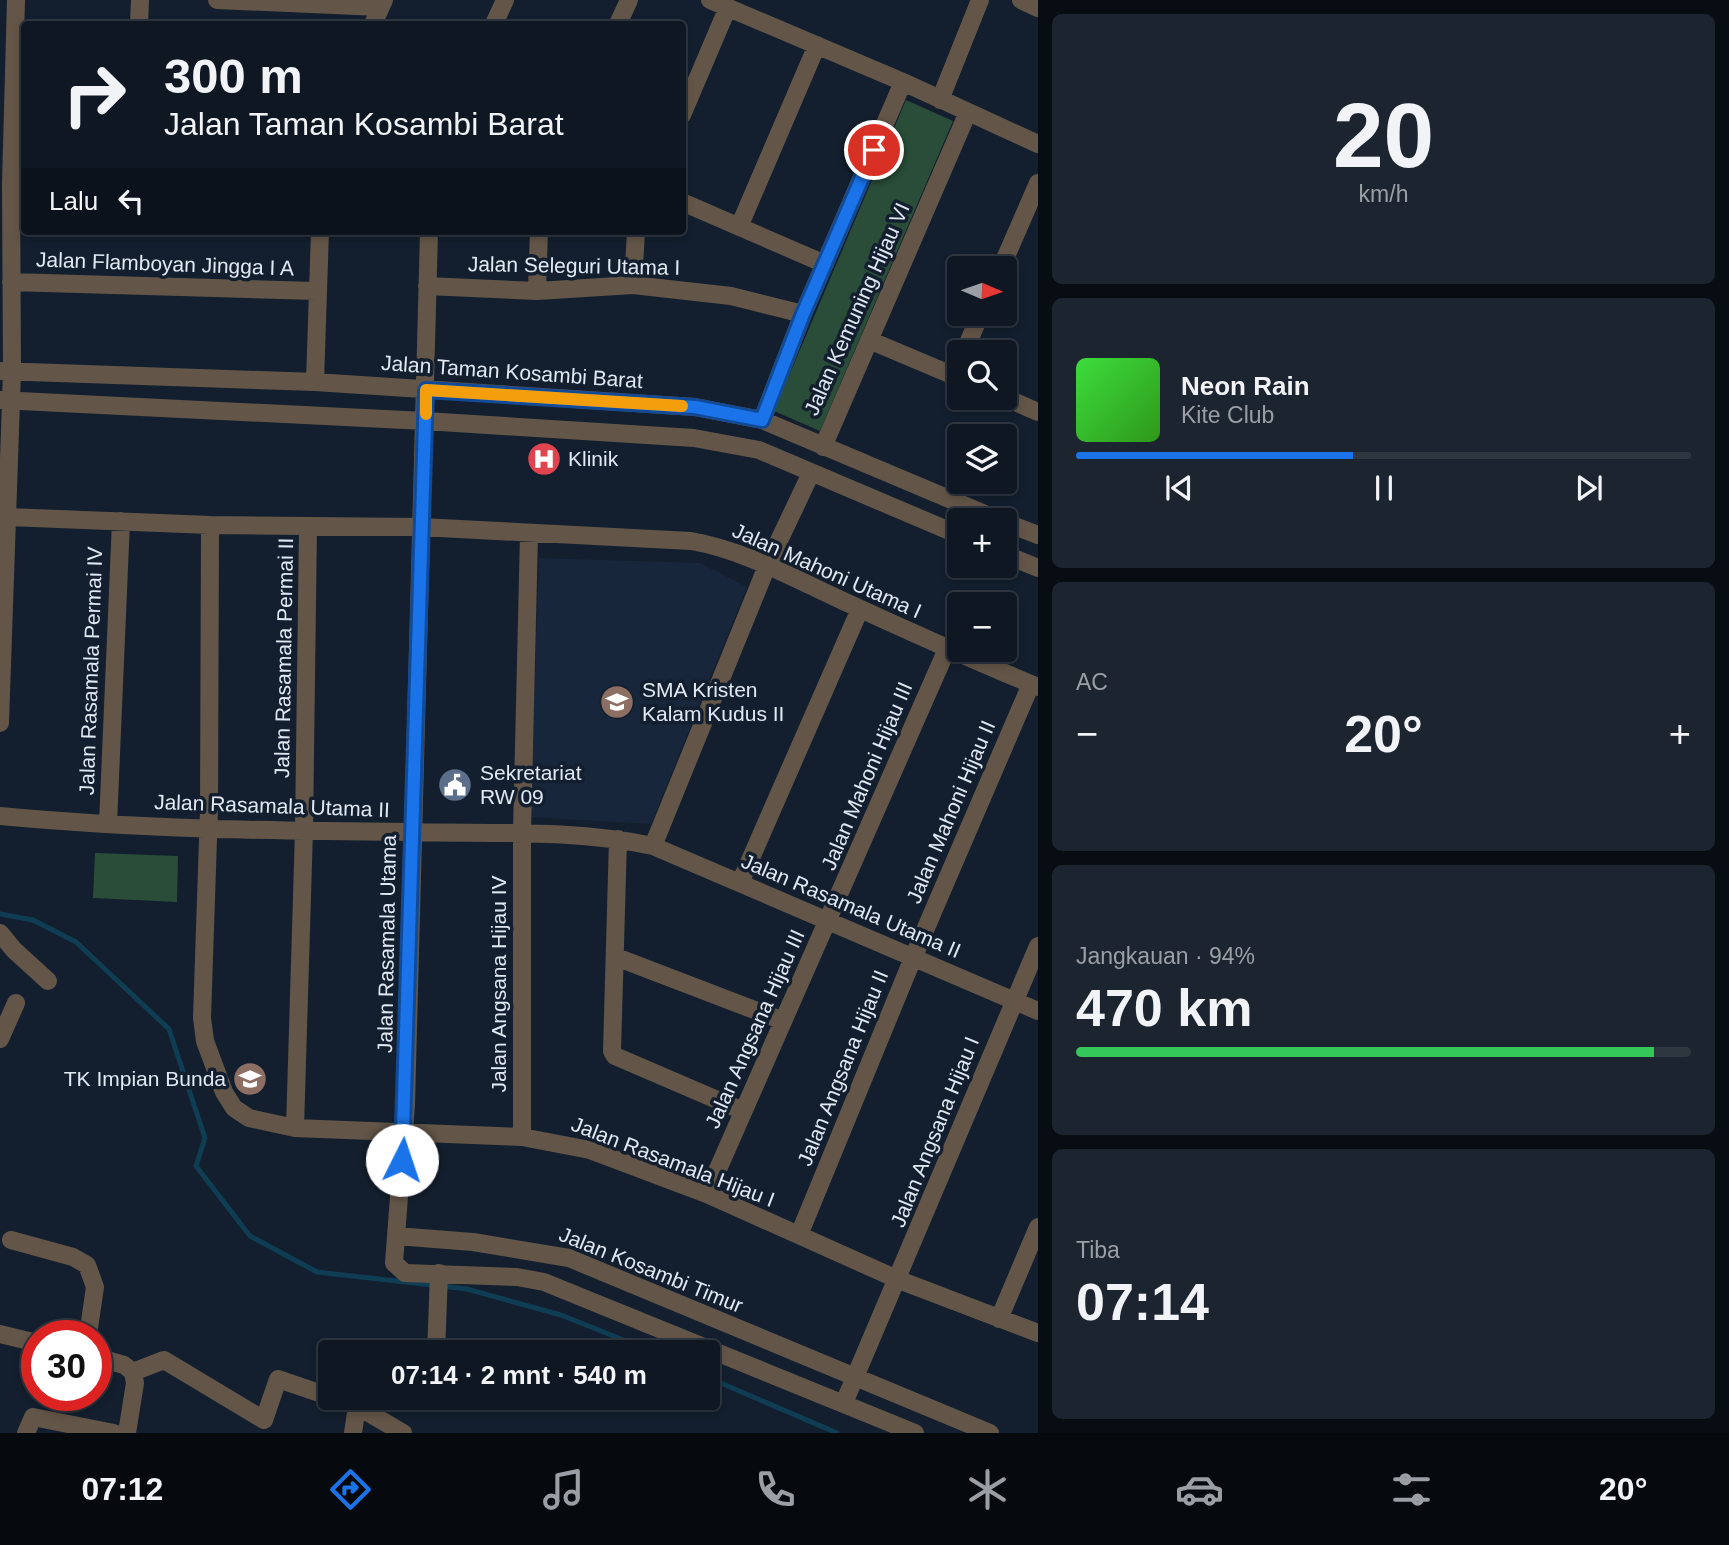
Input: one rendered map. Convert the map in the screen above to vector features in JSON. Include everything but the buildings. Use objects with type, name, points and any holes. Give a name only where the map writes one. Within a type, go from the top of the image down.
[{"type":"street","points":[[0,723],[8,517],[8,400],[12,372],[12,282],[18,183],[16,0]]},
{"type":"street","points":[[139,21],[141,0]]},
{"type":"street","points":[[217,0],[382,3],[374,21]]},
{"type":"street","points":[[495,21],[505,0]]},
{"type":"street","points":[[619,21],[629,0]]},
{"type":"street","points":[[710,0],[903,82],[1038,144]]},
{"type":"street","points":[[940,100],[980,0]]},
{"type":"street","points":[[1021,0],[1038,8]]},
{"type":"street","points":[[686,106],[728,8]]},
{"type":"street","points":[[740,227],[817,45]]},
{"type":"street","points":[[762,420],[803,314],[903,82]]},
{"type":"street","name":"Jalan Kemuning Hijau VI","points":[[823,447],[968,112]]},
{"type":"street","points":[[1009,256],[1030,224],[1038,183]]},
{"type":"street","points":[[686,204],[825,264]]},
{"type":"street","points":[[314,382],[320,235]]},
{"type":"street","name":"Jalan Rasamala Utama","points":[[396,1236],[405,1134],[429,235]]},
{"type":"street","points":[[537,291],[539,235]]},
{"type":"street","points":[[633,285],[636,235]]},
{"type":"street","name":"Jalan Flamboyan Jingga I A","points":[[12,282],[317,291]]},
{"type":"street","name":"Jalan Seleguri Utama I","points":[[427,286],[537,291],[633,285],[731,296],[803,314]]},
{"type":"street","points":[[869,340],[947,369]]},
{"type":"street","name":"Jalan Taman Kosambi Barat","points":[[12,372],[314,382],[426,392],[695,407],[762,420],[970,508]]},
{"type":"street","points":[[8,400],[426,418],[694,438],[759,450],[947,530]]},
{"type":"street","points":[[1017,403],[1038,412]]},
{"type":"street","points":[[653,846],[767,566],[811,473]]},
{"type":"street","points":[[8,517],[210,525],[421,527]]},
{"type":"street","name":"Jalan Rasamala Permai IV","points":[[107,824],[121,521]]},
{"type":"street","points":[[208,827],[210,525]]},
{"type":"street","name":"Jalan Rasamala Permai II","points":[[295,1128],[304,830],[308,526]]},
{"type":"street","name":"Jalan Mahoni Utama I","points":[[421,527],[691,541],[723,548],[947,649]]},
{"type":"street","points":[[1017,527],[1038,536]]},
{"type":"street","name":"Jalan Angsana Hijau IV","points":[[522,1137],[522,832],[530,534]]},
{"type":"street","points":[[1017,559],[1038,568]]},
{"type":"street","points":[[740,883],[860,609]]},
{"type":"street","name":"Jalan Mahoni Hijau III","points":[[829,921],[947,649]]},
{"type":"street","name":"Jalan Mahoni Utama I","points":[[979,662],[1035,685]]},
{"type":"street","name":"Jalan Mahoni Hijau II","points":[[913,958],[1035,685]]},
{"type":"street","name":"Jalan Rasamala Utama II","points":[[0,816],[107,824],[304,830],[522,832],[618,839],[653,846],[1038,1011]]},
{"type":"street","name":"Jalan Rasamala Hijau I","points":[[208,827],[201,1018],[205,1041],[224,1092],[234,1108],[249,1118],[295,1128],[554,1140],[590,1150],[707,1195],[899,1280],[1038,1334]]},
{"type":"street","points":[[618,839],[612,1045],[615,1056],[743,1111]]},
{"type":"street","name":"Jalan Angsana Hijau III","points":[[707,1195],[829,921]]},
{"type":"street","points":[[0,933],[14,950],[48,981]]},
{"type":"street","name":"Jalan Angsana Hijau I","points":[[855,1379],[1038,946]]},
{"type":"street","points":[[616,957],[783,1021]]},
{"type":"street","name":"Jalan Angsana Hijau II","points":[[799,1236],[913,958]]},
{"type":"street","points":[[0,1039],[16,1003]]},
{"type":"street","points":[[999,1319],[1038,1227]]},
{"type":"street","points":[[396,1236],[394,1263],[399,1270],[439,1281],[538,1280],[915,1433]]},
{"type":"street","name":"Jalan Kosambi Timur","points":[[396,1236],[542,1251],[569,1258],[990,1433]]},
{"type":"street","points":[[11,1240],[73,1257],[87,1265],[95,1287],[90,1320]]},
{"type":"street","points":[[605,1306],[618,1278]]},
{"type":"street","points":[[437,1340],[439,1281]]},
{"type":"street","points":[[0,1334],[21,1339]]},
{"type":"street","points":[[133,1371],[164,1360],[268,1426],[278,1379],[318,1393]]},
{"type":"street","points":[[112,1362],[133,1371],[135,1383],[127,1433]]},
{"type":"street","points":[[844,1403],[855,1379]]},
{"type":"street","points":[[353,1433],[356,1410]]},
{"type":"street","points":[[364,1410],[403,1433]]},
{"type":"street","points":[[26,1433],[33,1417],[114,1433]]},
{"type":"shaded area","name":"SMA Kristen Kalam Kudus II","points":[[539,558],[700,563],[747,587],[651,824],[530,817]]},
{"type":"green space","points":[[906,100],[953,121],[820,431],[774,411]]},
{"type":"green space","points":[[95,853],[178,856],[177,902],[93,898]]},
{"type":"waterway","points":[[0,914],[33,920],[76,942],[169,1029],[205,1138],[196,1166],[250,1236],[317,1272],[467,1289],[561,1315],[624,1340]]},
{"type":"waterway","points":[[720,1383],[837,1433]]},
{"type":"slow traffic","points":[[426,414],[426,390],[682,406]]},
{"type":"place","name":"Klinik","points":[[544,459]]},
{"type":"place","name":"SMA Kristen Kalam Kudus II","points":[[617,702]]},
{"type":"place","name":"Sekretariat RW 09","points":[[455,785]]},
{"type":"place","name":"TK Impian Bunda","points":[[250,1079]]},
{"type":"route","points":[[402,1160],[406,1104],[426,390],[695,407],[762,420],[803,314],[874,150]]}]
